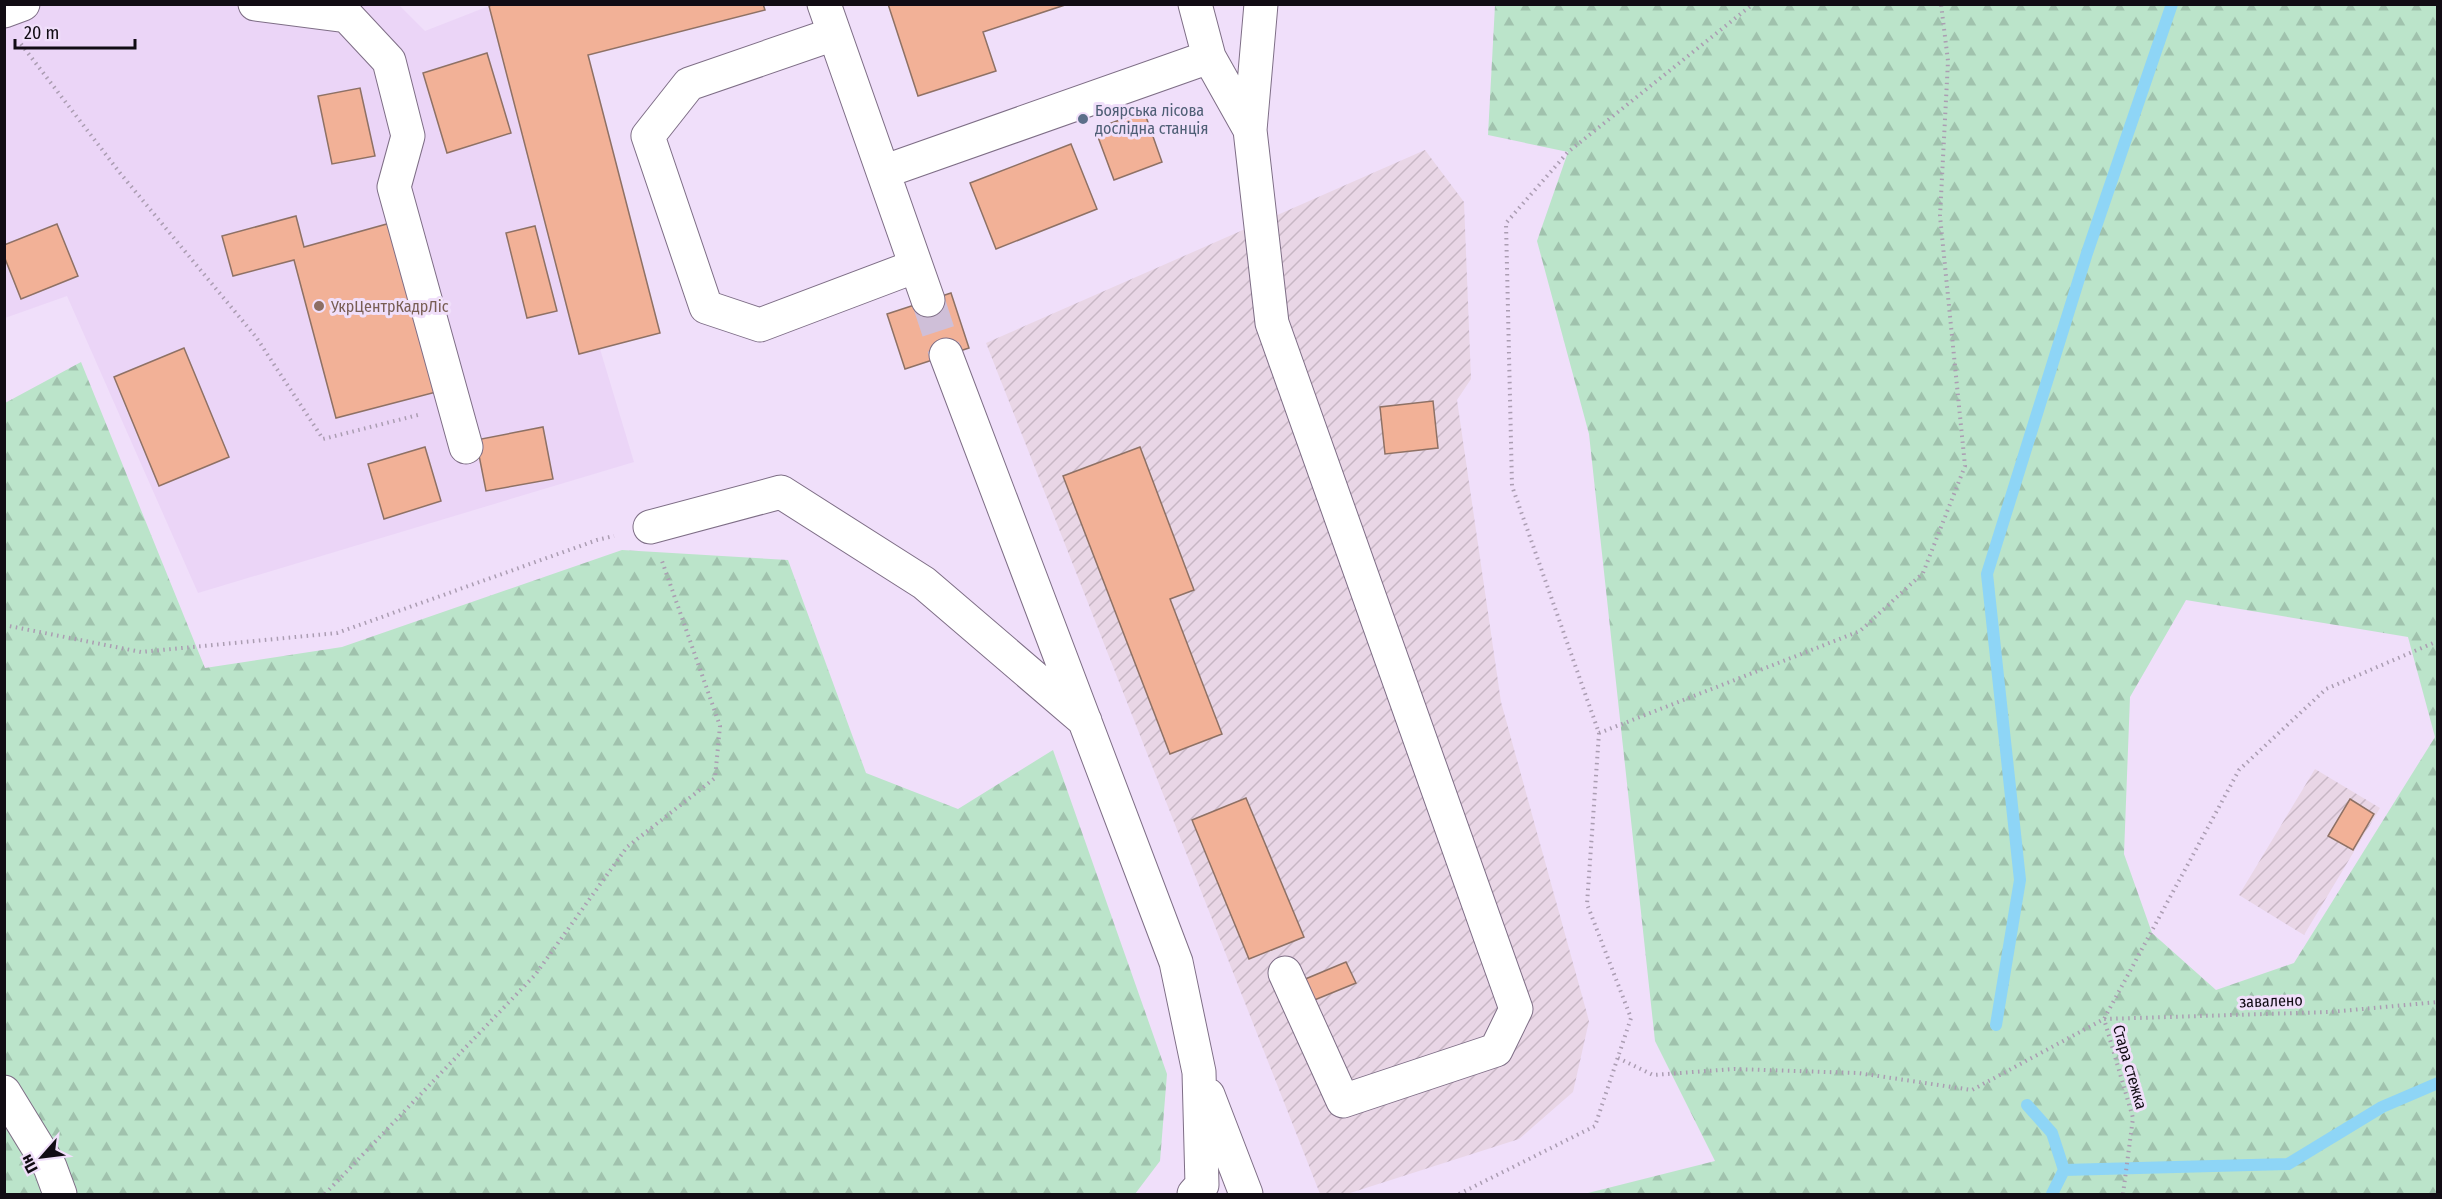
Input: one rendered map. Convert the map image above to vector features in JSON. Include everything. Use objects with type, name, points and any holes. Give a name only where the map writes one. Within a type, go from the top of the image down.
[{"type":"street","points":[[4,11],[23,4]]},
{"type":"street","points":[[255,4],[347,16],[389,61],[408,136],[394,187],[466,447]]},
{"type":"street","points":[[1195,4],[1209,57],[1250,130]]},
{"type":"street","points":[[1261,4],[1250,130],[1272,323],[1516,1009],[1496,1050],[1343,1101],[1285,972]]},
{"type":"street","points":[[916,266],[760,325],[706,307],[648,136],[689,84],[829,19],[928,300]]},
{"type":"street","points":[[882,172],[1209,57]]},
{"type":"street","points":[[946,356],[1176,962],[1199,1072],[1246,1194]]},
{"type":"street","points":[[650,527],[781,492],[924,583],[1087,723]]},
{"type":"street","points":[[1194,1194],[1202,1185],[1199,1072]]},
{"type":"street","points":[[4,1092],[50,1167],[60,1194]]},
{"type":"path","points":[[1459,1194],[1595,1126],[1631,1018],[1587,904],[1599,733],[1512,486],[1506,223],[1568,152],[1753,4]]},
{"type":"path","points":[[1599,733],[1860,631],[1923,573],[1965,466],[1940,216],[1948,61],[1941,4]]},
{"type":"path","points":[[19,41],[120,173],[256,337],[323,439],[455,406]]},
{"type":"path","points":[[4,625],[141,652],[337,633],[597,540],[650,527],[720,726],[715,778],[627,847],[535,975],[325,1194]]},
{"type":"path","points":[[1618,1058],[1653,1075],[1734,1069],[1858,1073],[1972,1090],[2104,1019],[2239,771],[2326,689],[2438,641]]},
{"type":"path","name":"завалено","points":[[2104,1019],[2330,1012],[2438,1002]]},
{"type":"path","name":"Стара стежка","points":[[2104,1019],[2133,1118],[2123,1194]]},
{"type":"shaded area","name":"УкрЦентрКадрЛіс","points":[[4,5],[399,5],[425,31],[489,6],[579,354],[600,349],[634,462],[198,593],[67,296],[5,318]]},
{"type":"shaded area","points":[[1425,150],[1464,202],[1471,379],[1457,400],[1501,702],[1589,1021],[1573,1092],[1519,1139],[1347,1194],[1320,1194],[986,343]]},
{"type":"shaded area","points":[[2315,769],[2380,808],[2304,935],[2239,895]]},
{"type":"green space","points":[[1495,5],[2437,5],[2437,1194],[1584,1194],[1715,1161],[1655,1041],[1589,434],[1537,241],[1568,152],[1488,135]],"holes":[[[2186,600],[2408,637],[2435,737],[2294,963],[2216,990],[2152,933],[2124,854],[2130,697]]]},
{"type":"green space","points":[[81,362],[205,668],[342,647],[622,550],[788,560],[866,773],[958,809],[1053,750],[1167,1074],[1160,1161],[1135,1194],[5,1194],[5,403]]},
{"type":"building","points":[[494,4],[763,4],[765,10],[588,55],[660,333],[579,354],[489,6]]},
{"type":"building","points":[[888,4],[1068,4],[983,32],[996,71],[918,96]]},
{"type":"building","points":[[487,53],[511,133],[447,153],[423,73]]},
{"type":"building","points":[[360,88],[375,156],[332,164],[318,96]]},
{"type":"building","points":[[1144,111],[1162,162],[1114,180],[1095,129]]},
{"type":"building","points":[[1071,144],[1097,209],[996,249],[970,183]]},
{"type":"building","points":[[296,216],[304,247],[394,222],[440,391],[336,418],[294,260],[233,276],[222,236]]},
{"type":"building","points":[[57,224],[78,276],[21,299],[4,256],[4,245]]},
{"type":"building","points":[[535,226],[557,311],[527,318],[506,233]]},
{"type":"building","points":[[951,293],[969,348],[905,369],[887,314]]},
{"type":"building","points":[[184,348],[229,457],[159,486],[114,377]]},
{"type":"building","points":[[1433,401],[1438,448],[1385,454],[1380,407]]},
{"type":"building","points":[[543,427],[553,479],[486,491],[476,440]]},
{"type":"building","points":[[425,447],[441,501],[384,519],[368,464]]},
{"type":"building","points":[[1140,447],[1194,590],[1170,599],[1222,734],[1170,754],[1063,476]]},
{"type":"building","points":[[1246,798],[1304,937],[1249,959],[1192,820]]},
{"type":"building","points":[[2350,799],[2374,814],[2353,850],[2328,836]]},
{"type":"building","points":[[1346,962],[1356,983],[1312,1001],[1303,980]]},
{"type":"waterway","points":[[1996,1025],[2020,880],[1987,574],[2087,253],[2172,4]]},
{"type":"waterway","points":[[2064,1170],[2288,1164],[2382,1107],[2438,1083]]},
{"type":"waterway","points":[[2027,1105],[2052,1133],[2064,1170],[2052,1194]]},
{"type":"tunnel","points":[[928,300],[946,355]]},
{"type":"place","name":"Боярська лісова дослідна станція","points":[[1083,119]]},
{"type":"place","name":"УкрЦентрКадрЛіс","points":[[319,306]]}]
